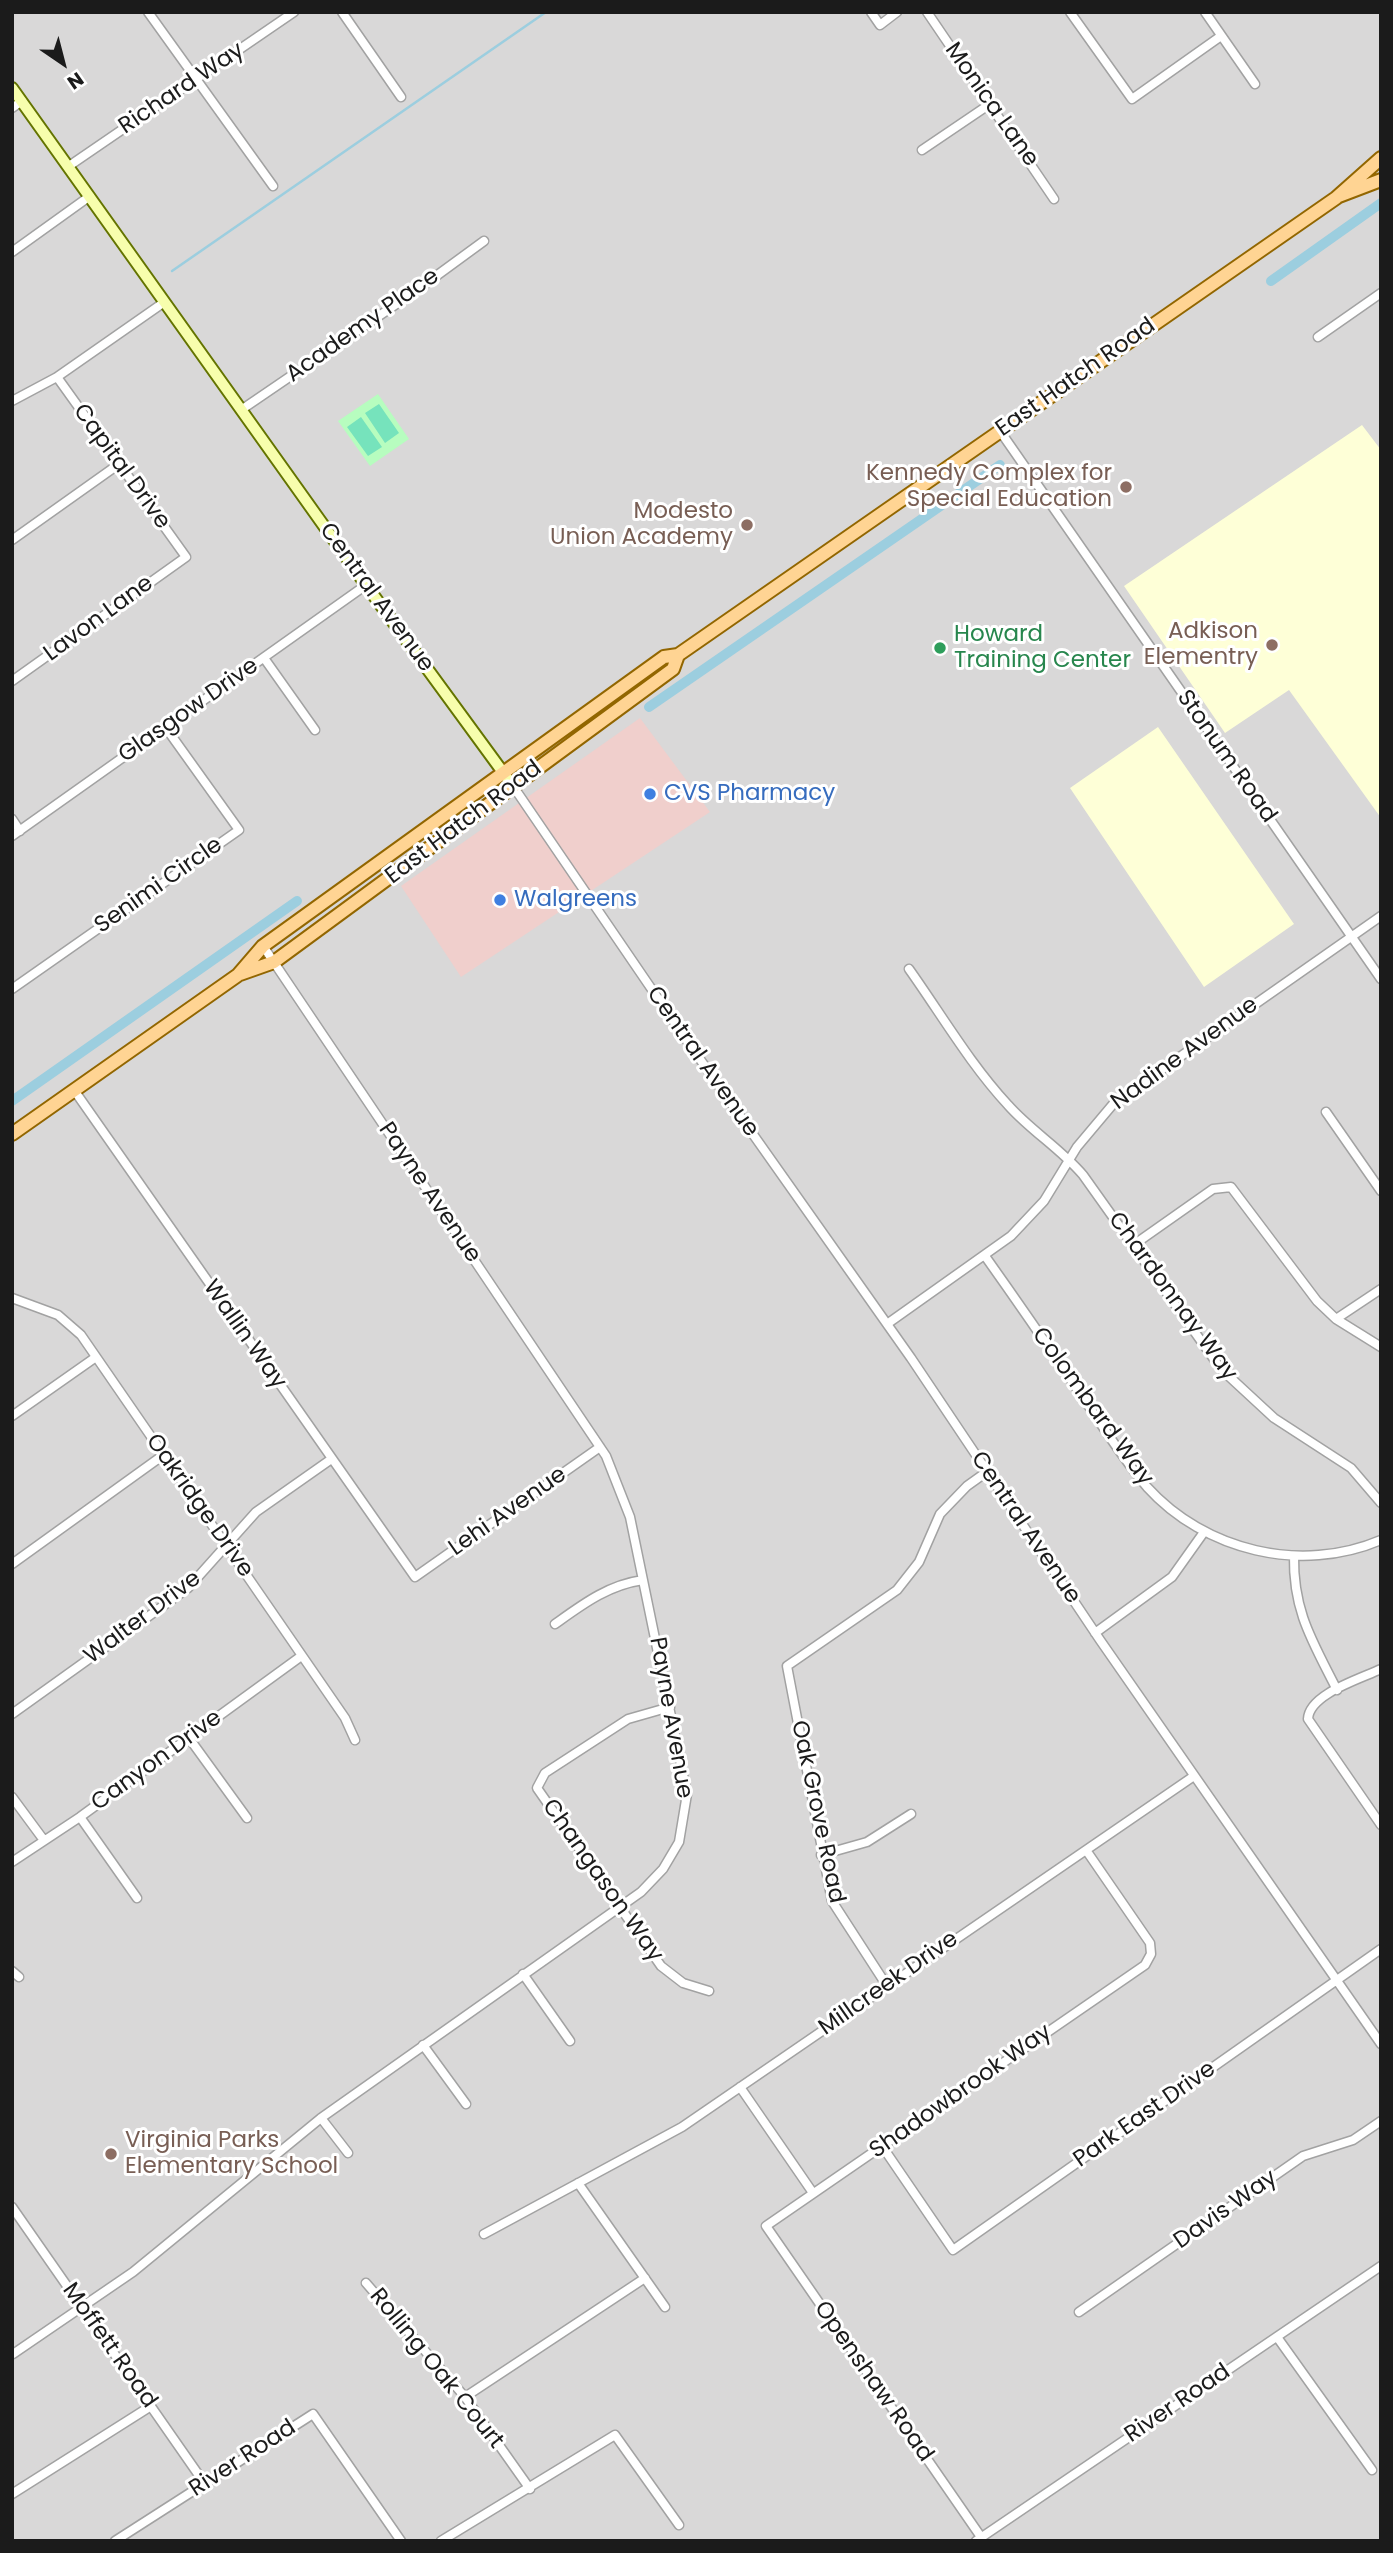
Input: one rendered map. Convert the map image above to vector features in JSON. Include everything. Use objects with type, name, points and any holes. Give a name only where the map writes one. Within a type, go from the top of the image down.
[{"type":"main road","name":"East Hatch Road","points":[[12,1134],[238,975],[263,946],[664,657],[678,655],[1000,432],[1336,198],[1381,158]]},
{"type":"main road","name":"East Hatch Road","points":[[1336,198],[1381,180]]},
{"type":"main road","name":"East Hatch Road","points":[[238,975],[274,962],[673,669],[678,655]]},
{"type":"street","points":[[148,12],[273,186]]},
{"type":"street","name":"Richard Way","points":[[69,166],[294,12]]},
{"type":"street","points":[[342,12],[401,97]]},
{"type":"street","points":[[871,12],[880,25],[897,12]]},
{"type":"street","name":"Monica Lane","points":[[927,12],[1054,199]]},
{"type":"street","points":[[1070,12],[1132,99],[1222,36]]},
{"type":"street","points":[[1205,12],[1255,84]]},
{"type":"street","name":"Central Avenue","points":[[12,88],[17,105],[69,166],[163,303],[504,773],[685,1038],[887,1324],[1194,1776],[1381,2044]]},
{"type":"street","points":[[922,150],[990,104]]},
{"type":"street","points":[[12,252],[90,196]]},
{"type":"street","name":"Academy Place","points":[[241,410],[484,241]]},
{"type":"street","points":[[1318,337],[1381,293]]},
{"type":"street","points":[[12,401],[57,377],[163,303]]},
{"type":"street","name":"Capital Drive","points":[[57,377],[186,556]]},
{"type":"street","name":"Stonum Road","points":[[1000,432],[1381,979]]},
{"type":"street","points":[[12,540],[119,464]]},
{"type":"street","name":"Lavon Lane","points":[[12,681],[186,556]]},
{"type":"street","name":"Glasgow Drive","points":[[16,833],[366,585]]},
{"type":"street","points":[[264,658],[315,730]]},
{"type":"street","name":"Senimi Circle","points":[[12,989],[239,830],[166,728]]},
{"type":"street","points":[[12,819],[16,833]]},
{"type":"street","name":"Nadine Avenue","points":[[887,1324],[985,1256],[1028,1219],[1090,1129],[1114,1103],[1381,916]]},
{"type":"street","name":"Payne Avenue","points":[[13,2354],[83,2308],[183,2233],[321,2118],[641,1892],[663,1870],[684,1826],[685,1780],[627,1503],[600,1447],[263,946]]},
{"type":"street","name":"Chardonnay Way","points":[[909,969],[995,1091],[1027,1125],[1070,1160],[1200,1343],[1232,1382],[1274,1418],[1351,1468],[1381,1503]]},
{"type":"street","name":"Wallin Way","points":[[74,1090],[330,1460],[415,1577]]},
{"type":"street","points":[[1326,1112],[1381,1191]]},
{"type":"street","points":[[1132,1246],[1213,1189],[1231,1187],[1303,1285],[1336,1319],[1381,1347]]},
{"type":"street","name":"Colombard Way","points":[[985,1256],[1139,1477],[1165,1504],[1204,1532],[1246,1548],[1294,1556],[1335,1553],[1381,1540]]},
{"type":"street","points":[[1336,1319],[1381,1289]]},
{"type":"street","name":"Oakridge Drive","points":[[12,1298],[58,1315],[81,1335],[162,1456],[227,1544],[300,1657],[345,1718],[355,1740]]},
{"type":"street","points":[[12,1416],[96,1357]]},
{"type":"street","name":"Lehi Avenue","points":[[415,1577],[600,1447]]},
{"type":"street","points":[[12,1564],[162,1456]]},
{"type":"street","name":"Walter Drive","points":[[12,1714],[188,1588],[256,1512],[330,1460]]},
{"type":"street","name":"Oak Grove Road","points":[[887,1986],[838,1913],[821,1855],[787,1666],[897,1590],[919,1562],[940,1514],[967,1486],[988,1471]]},
{"type":"street","points":[[1096,1633],[1172,1577],[1191,1555],[1204,1532]]},
{"type":"street","points":[[1294,1556],[1295,1592],[1302,1621],[1337,1690]]},
{"type":"street","points":[[555,1624],[599,1593],[620,1584],[643,1580]]},
{"type":"street","name":"Canyon Drive","points":[[12,1862],[80,1817],[300,1657]]},
{"type":"street","points":[[1381,1669],[1318,1699],[1308,1712],[1311,1726],[1381,1825]]},
{"type":"street","name":"Changason Way","points":[[670,1707],[628,1719],[545,1773],[537,1784],[543,1798],[622,1906],[661,1966],[683,1983],[709,1991]]},
{"type":"street","points":[[189,1738],[247,1818]]},
{"type":"street","name":"Millcreek Drive","points":[[484,2234],[682,2126],[1194,1776]]},
{"type":"street","points":[[12,1797],[44,1839]]},
{"type":"street","points":[[821,1855],[867,1842],[911,1814]]},
{"type":"street","points":[[80,1817],[137,1898]]},
{"type":"street","name":"Shadowbrook Way","points":[[766,2226],[1145,1965],[1151,1954],[1150,1943],[1086,1850]]},
{"type":"street","name":"Park East Drive","points":[[882,2146],[953,2250],[1381,1949]]},
{"type":"street","points":[[523,1974],[570,2041]]},
{"type":"street","points":[[422,2045],[466,2104]]},
{"type":"street","points":[[740,2087],[813,2193]]},
{"type":"street","points":[[321,2118],[348,2153]]},
{"type":"street","name":"Davis Way","points":[[1079,2312],[1303,2156],[1353,2140],[1381,2121]]},
{"type":"street","points":[[578,2183],[666,2307]]},
{"type":"street","name":"Moffett Road","points":[[12,2207],[205,2484]]},
{"type":"street","name":"Openshaw Road","points":[[766,2226],[978,2539]]},
{"type":"street","name":"River Road","points":[[978,2539],[1381,2266]]},
{"type":"street","points":[[465,2397],[645,2277]]},
{"type":"street","name":"Rolling Oak Court","points":[[366,2283],[465,2397],[530,2489]]},
{"type":"street","points":[[1277,2337],[1372,2470]]},
{"type":"street","points":[[12,2494],[151,2406]]},
{"type":"street","name":"River Road","points":[[115,2541],[313,2414],[401,2541]]},
{"type":"street","points":[[441,2541],[615,2435],[679,2525]]},
{"type":"shaded area","points":[[12,12],[1381,12],[1381,2541],[12,2541]]},
{"type":"shaded area","name":"Adkison Elementry","points":[[1362,425],[1381,450],[1381,818],[1289,690],[1225,733],[1124,586]]},
{"type":"shaded area","points":[[640,718],[710,812],[461,977],[401,886]]},
{"type":"shaded area","points":[[1158,727],[1294,924],[1204,987],[1070,788]]},
{"type":"green space","points":[[378,394],[409,439],[370,466],[338,421]]},
{"type":"green space","points":[[379,404],[399,433],[385,443],[365,413]]},
{"type":"green space","points":[[361,417],[382,447],[368,456],[347,427]]},
{"type":"waterway","points":[[172,271],[546,12]]},
{"type":"waterway","points":[[1271,281],[1381,203]]},
{"type":"waterway","points":[[649,707],[1000,465]]},
{"type":"waterway","points":[[12,1101],[297,901]]},
{"type":"place","name":"Kennedy Complex for Special Education","points":[[1126,487]]},
{"type":"place","name":"Modesto Union Academy","points":[[747,525]]},
{"type":"place","name":"Adkison Elementry","points":[[1272,645]]},
{"type":"place","name":"Howard Training Center","points":[[940,648]]},
{"type":"place","name":"CVS Pharmacy","points":[[650,794]]},
{"type":"place","name":"Walgreens","points":[[500,900]]},
{"type":"place","name":"Virginia Parks Elementary School","points":[[111,2154]]}]
